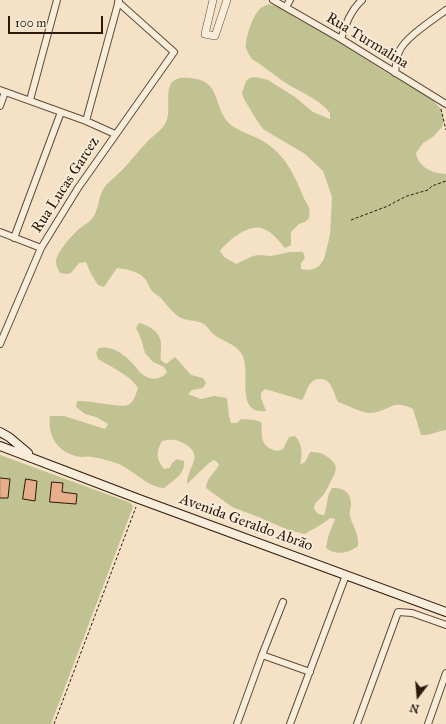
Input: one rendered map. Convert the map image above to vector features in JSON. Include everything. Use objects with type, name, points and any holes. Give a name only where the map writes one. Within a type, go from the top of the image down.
[{"type":"main road","name":"Avenida Geraldo Abrão","points":[[0,432],[9,437],[37,460]]},
{"type":"main road","name":"Avenida Geraldo Abrão","points":[[0,446],[446,612]]},
{"type":"street","points":[[30,100],[58,0]]},
{"type":"street","points":[[213,0],[205,34],[215,36],[227,0]]},
{"type":"street","name":"Rua Turmalina","points":[[273,0],[341,39],[446,104]]},
{"type":"street","points":[[286,7],[290,0]]},
{"type":"street","points":[[341,39],[348,17],[362,0]]},
{"type":"street","points":[[86,121],[119,1]]},
{"type":"street","name":"Rua Lucas Garcez","points":[[0,344],[41,248],[78,188],[174,52],[119,1]]},
{"type":"street","points":[[394,73],[399,50],[416,32],[446,10]]},
{"type":"street","points":[[0,106],[3,91],[86,121],[115,134]]},
{"type":"street","points":[[14,238],[61,112]]},
{"type":"street","points":[[0,232],[41,248]]},
{"type":"street","points":[[290,724],[346,575]]},
{"type":"street","points":[[237,724],[283,602]]},
{"type":"street","points":[[356,724],[398,612],[412,613],[446,626]]},
{"type":"street","points":[[262,655],[310,672]]},
{"type":"street","points":[[428,724],[446,673]]},
{"type":"path","points":[[439,100],[446,130]]},
{"type":"path","points":[[351,220],[428,190],[432,186],[446,181]]},
{"type":"path","points":[[54,724],[139,499]]},
{"type":"green space","points":[[269,4],[281,8],[297,19],[320,30],[384,71],[432,99],[441,109],[444,121],[442,127],[434,136],[423,143],[416,153],[420,162],[427,169],[446,174],[446,430],[421,435],[413,409],[406,406],[395,405],[377,412],[367,413],[338,402],[332,386],[323,379],[313,381],[308,387],[302,400],[265,389],[261,393],[261,398],[266,411],[256,410],[250,406],[247,398],[244,360],[241,353],[231,344],[213,334],[204,324],[179,317],[150,289],[146,280],[142,276],[136,272],[117,268],[104,287],[98,285],[86,262],[79,263],[71,273],[60,273],[57,268],[56,263],[61,250],[73,234],[89,222],[93,217],[105,186],[165,125],[168,117],[169,87],[171,83],[179,78],[200,80],[208,84],[216,96],[221,111],[231,125],[238,130],[263,141],[283,158],[292,172],[309,208],[309,218],[305,222],[299,224],[291,232],[291,245],[285,248],[265,229],[256,227],[250,228],[238,234],[220,251],[224,257],[236,264],[258,255],[271,256],[290,252],[303,252],[305,258],[301,263],[301,269],[314,269],[319,266],[324,259],[330,235],[332,197],[323,171],[305,154],[263,129],[244,99],[242,93],[246,81],[250,78],[256,77],[268,80],[295,97],[313,112],[330,119],[330,113],[326,108],[311,97],[289,85],[252,59],[248,52],[246,48],[247,39],[253,18],[260,8]]},
{"type":"green space","points":[[139,323],[148,326],[158,335],[161,343],[161,360],[166,364],[175,357],[191,375],[203,378],[206,383],[203,388],[192,390],[188,394],[201,399],[214,396],[227,398],[231,423],[237,423],[241,419],[261,422],[263,441],[267,447],[271,449],[283,449],[289,437],[295,436],[301,449],[300,465],[305,462],[310,452],[323,454],[335,464],[335,473],[325,493],[316,502],[314,509],[318,514],[324,515],[332,488],[340,488],[346,491],[351,500],[350,514],[357,534],[358,546],[342,553],[334,552],[326,548],[328,537],[335,519],[330,518],[305,534],[288,530],[232,507],[206,488],[209,478],[219,464],[214,460],[187,484],[194,462],[193,452],[190,448],[178,441],[162,441],[158,452],[159,462],[164,469],[170,468],[172,463],[177,459],[184,461],[181,473],[175,480],[164,488],[152,485],[126,468],[110,461],[98,458],[74,456],[61,449],[53,438],[50,416],[64,416],[105,429],[108,424],[96,417],[85,414],[76,407],[77,401],[124,406],[130,404],[136,395],[138,388],[135,383],[98,359],[96,353],[99,348],[104,347],[114,349],[123,354],[141,373],[148,378],[159,378],[167,372],[164,367],[153,362],[145,353],[136,328]]},
{"type":"green space","points":[[0,455],[131,503],[133,507],[51,724],[0,724]]},
{"type":"building","points":[[0,478],[10,479],[8,498],[0,498]]},
{"type":"building","points":[[26,479],[37,481],[35,501],[23,499]]},
{"type":"building","points":[[52,482],[63,483],[62,492],[77,494],[76,504],[50,502]]}]
